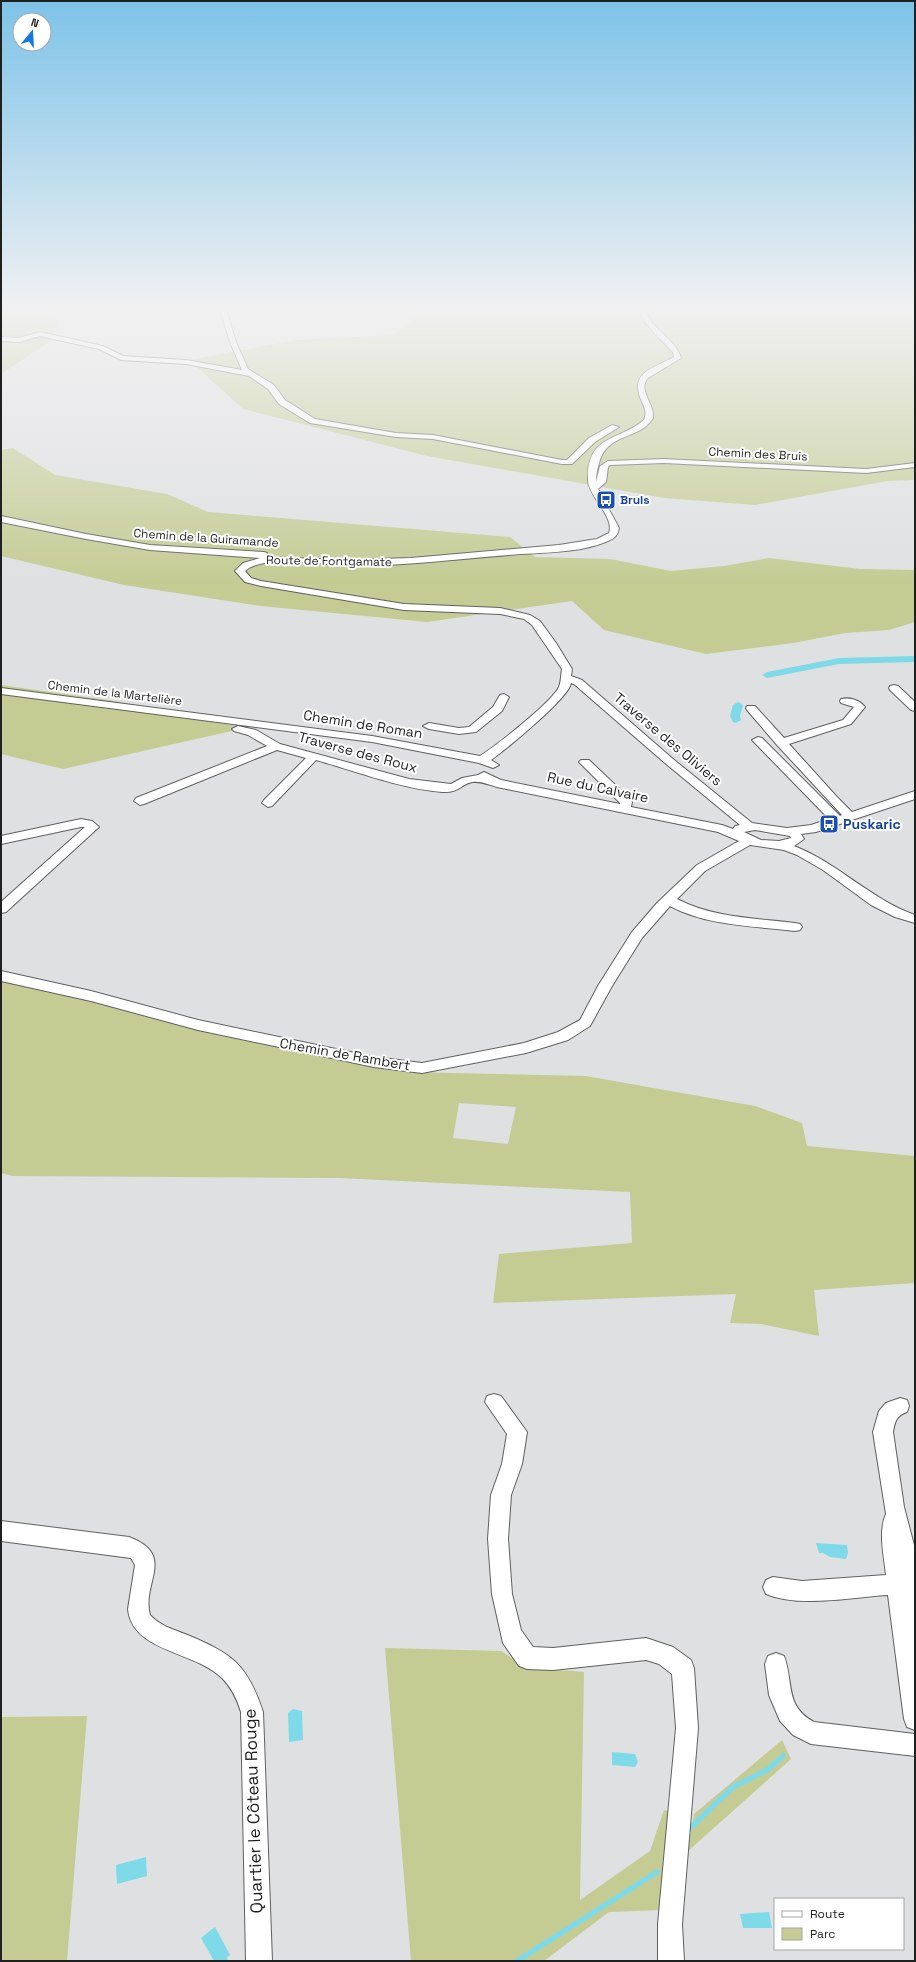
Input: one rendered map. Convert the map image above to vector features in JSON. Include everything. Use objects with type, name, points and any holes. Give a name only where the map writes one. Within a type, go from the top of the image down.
[{"type":"street","points":[[279,398],[282,402],[313,421],[396,435],[433,437],[562,462],[569,462],[592,440],[610,429],[624,424],[640,426]]},
{"type":"street","points":[[593,489],[592,481],[595,463],[602,446],[616,436],[640,426],[649,420],[650,415],[642,398]]},
{"type":"street","name":"Chemin des Bruis","points":[[593,489],[602,482],[604,466],[608,463],[664,461],[866,471],[915,465]]},
{"type":"street","name":"Route de Fontgamate","points":[[291,560],[331,563],[397,562],[565,547],[596,542],[607,538],[616,528],[614,521],[593,489]]},
{"type":"street","name":"Chemin de la Guiramande","points":[[1,518],[83,537],[137,546],[248,559],[284,556],[291,560]]},
{"type":"street","name":"Route de Fontgamate","points":[[248,559],[240,571],[242,575],[247,580],[269,586],[404,607],[500,611],[527,618],[536,623],[551,643],[567,669],[567,678]]},
{"type":"street","points":[[491,780],[481,770],[496,751],[561,692],[567,678]]},
{"type":"street","name":"Traverse des Oliviers","points":[[567,678],[578,682],[669,761],[746,833]]},
{"type":"street","points":[[894,688],[915,708]]},
{"type":"street","name":"Chemin de la Martelière","points":[[1,691],[226,721]]},
{"type":"street","points":[[428,726],[472,730],[498,709],[504,697]]},
{"type":"street","points":[[781,743],[847,722],[860,707],[855,703],[845,701]]},
{"type":"street","points":[[751,708],[833,800],[851,817]]},
{"type":"street","name":"Traverse des Roux","points":[[226,721],[226,726],[252,732],[276,746],[381,775],[441,788],[453,788],[466,780],[473,778],[491,780]]},
{"type":"street","name":"Chemin de Roman","points":[[226,721],[372,739],[487,763]]},
{"type":"street","points":[[758,740],[838,821]]},
{"type":"street","points":[[140,801],[276,746]]},
{"type":"street","points":[[268,803],[314,756]]},
{"type":"street","points":[[585,762],[626,802],[625,808]]},
{"type":"street","points":[[487,763],[506,780],[529,788]]},
{"type":"street","name":"Rue du Calvaire","points":[[491,780],[722,830],[746,833]]},
{"type":"street","points":[[746,833],[773,844],[797,840],[812,829],[915,795]]},
{"type":"street","points":[[1,840],[81,823],[88,824],[93,827],[1,909]]},
{"type":"street","points":[[746,833],[797,840],[822,863],[876,902],[915,919]]},
{"type":"street","name":"Chemin de Rambert","points":[[1,976],[91,996],[206,1026],[374,1062],[422,1068],[526,1048],[563,1036],[585,1023],[605,986],[637,935],[701,868],[746,833]]},
{"type":"street","points":[[669,900],[680,907],[696,913],[795,927]]},
{"type":"street","points":[[494,1402],[517,1432],[512,1464],[501,1495],[498,1539],[502,1594],[511,1635],[527,1658],[560,1659],[646,1649],[665,1655],[683,1668],[687,1728],[670,1924],[671,1961]]},
{"type":"street","points":[[900,1406],[893,1409],[886,1417],[883,1432],[894,1508],[905,1550],[915,1617]]},
{"type":"street","points":[[894,1508],[893,1550],[915,1719]]},
{"type":"street","name":"Quartier le Côteau Rouge","points":[[1,1530],[129,1547],[137,1550],[144,1559],[145,1565],[138,1610],[140,1620],[148,1628],[158,1634],[222,1662],[236,1675],[243,1686],[249,1698],[252,1712],[259,1961]]},
{"type":"street","points":[[773,1587],[802,1592],[897,1584]]},
{"type":"street","points":[[776,1664],[780,1698],[786,1711],[801,1729],[811,1733],[915,1745]]},
{"type":"green space","points":[[230,398],[915,398],[915,480],[887,481],[755,505],[664,498],[427,456],[243,409]]},
{"type":"green space","points":[[13,448],[55,475],[167,494],[208,512],[510,537],[535,557],[610,559],[671,571],[724,566],[769,558],[860,569],[915,570],[915,622],[889,630],[845,633],[793,643],[706,654],[604,630],[572,601],[427,622],[261,606],[124,585],[1,556],[1,450]]},
{"type":"green space","points":[[1,685],[115,701],[245,728],[63,769],[1,754]]},
{"type":"green space","points":[[1,980],[335,1060],[404,1072],[586,1076],[755,1106],[802,1123],[807,1146],[915,1156],[915,1283],[814,1290],[819,1336],[761,1324],[730,1323],[736,1294],[493,1303],[499,1254],[632,1243],[630,1192],[339,1178],[13,1176],[1,1173]],"holes":[[[459,1103],[516,1107],[508,1144],[453,1138]]]},
{"type":"green space","points":[[385,1648],[501,1651],[522,1663],[531,1666],[550,1670],[584,1672],[580,1900],[650,1851],[664,1810],[671,1812],[661,1910],[609,1912],[544,1961],[411,1961]]},
{"type":"green space","points":[[87,1716],[67,1961],[1,1961],[1,1717]]},
{"type":"green space","points":[[782,1740],[791,1759],[687,1852],[694,1814]]},
{"type":"water","points":[[816,1543],[847,1545],[848,1553],[846,1559],[830,1557],[823,1553],[819,1553]]},
{"type":"water","points":[[293,1709],[302,1711],[303,1740],[289,1742],[288,1713]]},
{"type":"water","points":[[612,1752],[635,1754],[638,1762],[635,1767],[612,1765]]},
{"type":"water","points":[[146,1857],[147,1876],[117,1884],[116,1865]]},
{"type":"water","points":[[769,1912],[772,1928],[743,1928],[740,1914]]},
{"type":"water","points":[[215,1927],[230,1955],[227,1957],[228,1961],[214,1961],[201,1938]]},
{"type":"waterway","points":[[767,675],[839,661],[915,659]]},
{"type":"waterway","points":[[736,720],[735,716],[738,705]]},
{"type":"waterway","points":[[687,1831],[733,1787],[767,1770],[783,1756]]},
{"type":"waterway","points":[[517,1961],[657,1872]]},
{"type":"place","name":"Bruis","points":[[606,500]]},
{"type":"place","name":"Puskaric","points":[[829,824]]}]
